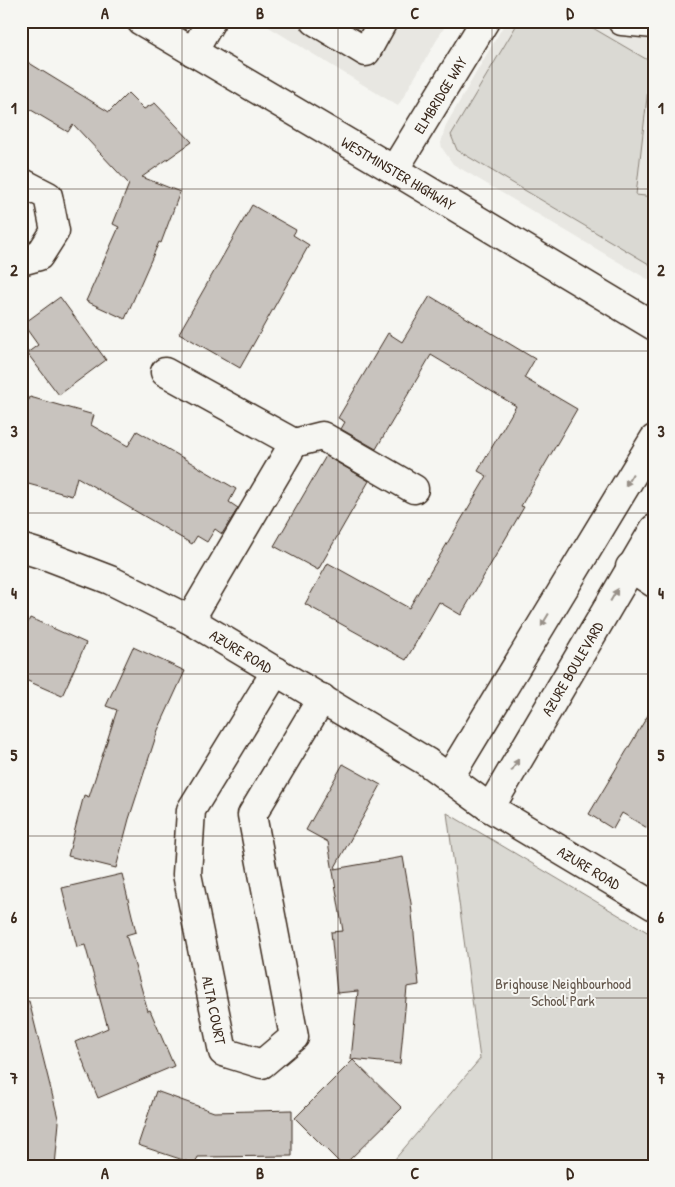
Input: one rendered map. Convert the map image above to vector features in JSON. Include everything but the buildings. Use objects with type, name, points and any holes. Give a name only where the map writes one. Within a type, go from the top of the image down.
[{"type":"street","name":"WESTMINSTER HIGHWAY","points":[[141,21],[654,326]]},
{"type":"street","points":[[193,52],[211,21]]},
{"type":"street","points":[[315,21],[366,52],[383,21]]},
{"type":"street","name":"ELMBRIDGE WAY","points":[[394,170],[486,21]]},
{"type":"street","points":[[622,21],[654,24]]},
{"type":"street","points":[[21,182],[48,196],[55,231],[39,256],[21,261]]},
{"type":"street","points":[[165,372],[294,442],[322,436],[414,489]]},
{"type":"street","points":[[450,778],[654,439]]},
{"type":"street","points":[[190,620],[294,442]]},
{"type":"street","name":"AZURE BOULEVARD","points":[[490,808],[654,529]]},
{"type":"street","name":"AZURE ROAD","points":[[21,548],[110,580],[190,620],[427,762],[490,808],[654,906]]},
{"type":"street","points":[[630,567],[654,583]]},
{"type":"street","name":"ALTA COURT","points":[[276,671],[191,810],[187,874],[223,1052],[262,1064],[294,1037],[252,815],[322,698]]},
{"type":"shaded area","points":[[259,21],[448,21],[398,106]]},
{"type":"shaded area","points":[[506,21],[654,21],[654,283],[453,164],[442,148],[441,143],[446,125]]},
{"type":"green space","points":[[519,21],[581,21],[651,62],[636,195],[654,197],[654,267],[457,150],[451,135]]},
{"type":"green space","name":"Brighouse Neighbourhood School Park","points":[[447,813],[654,936],[654,1166],[389,1166],[480,1059]]}]
